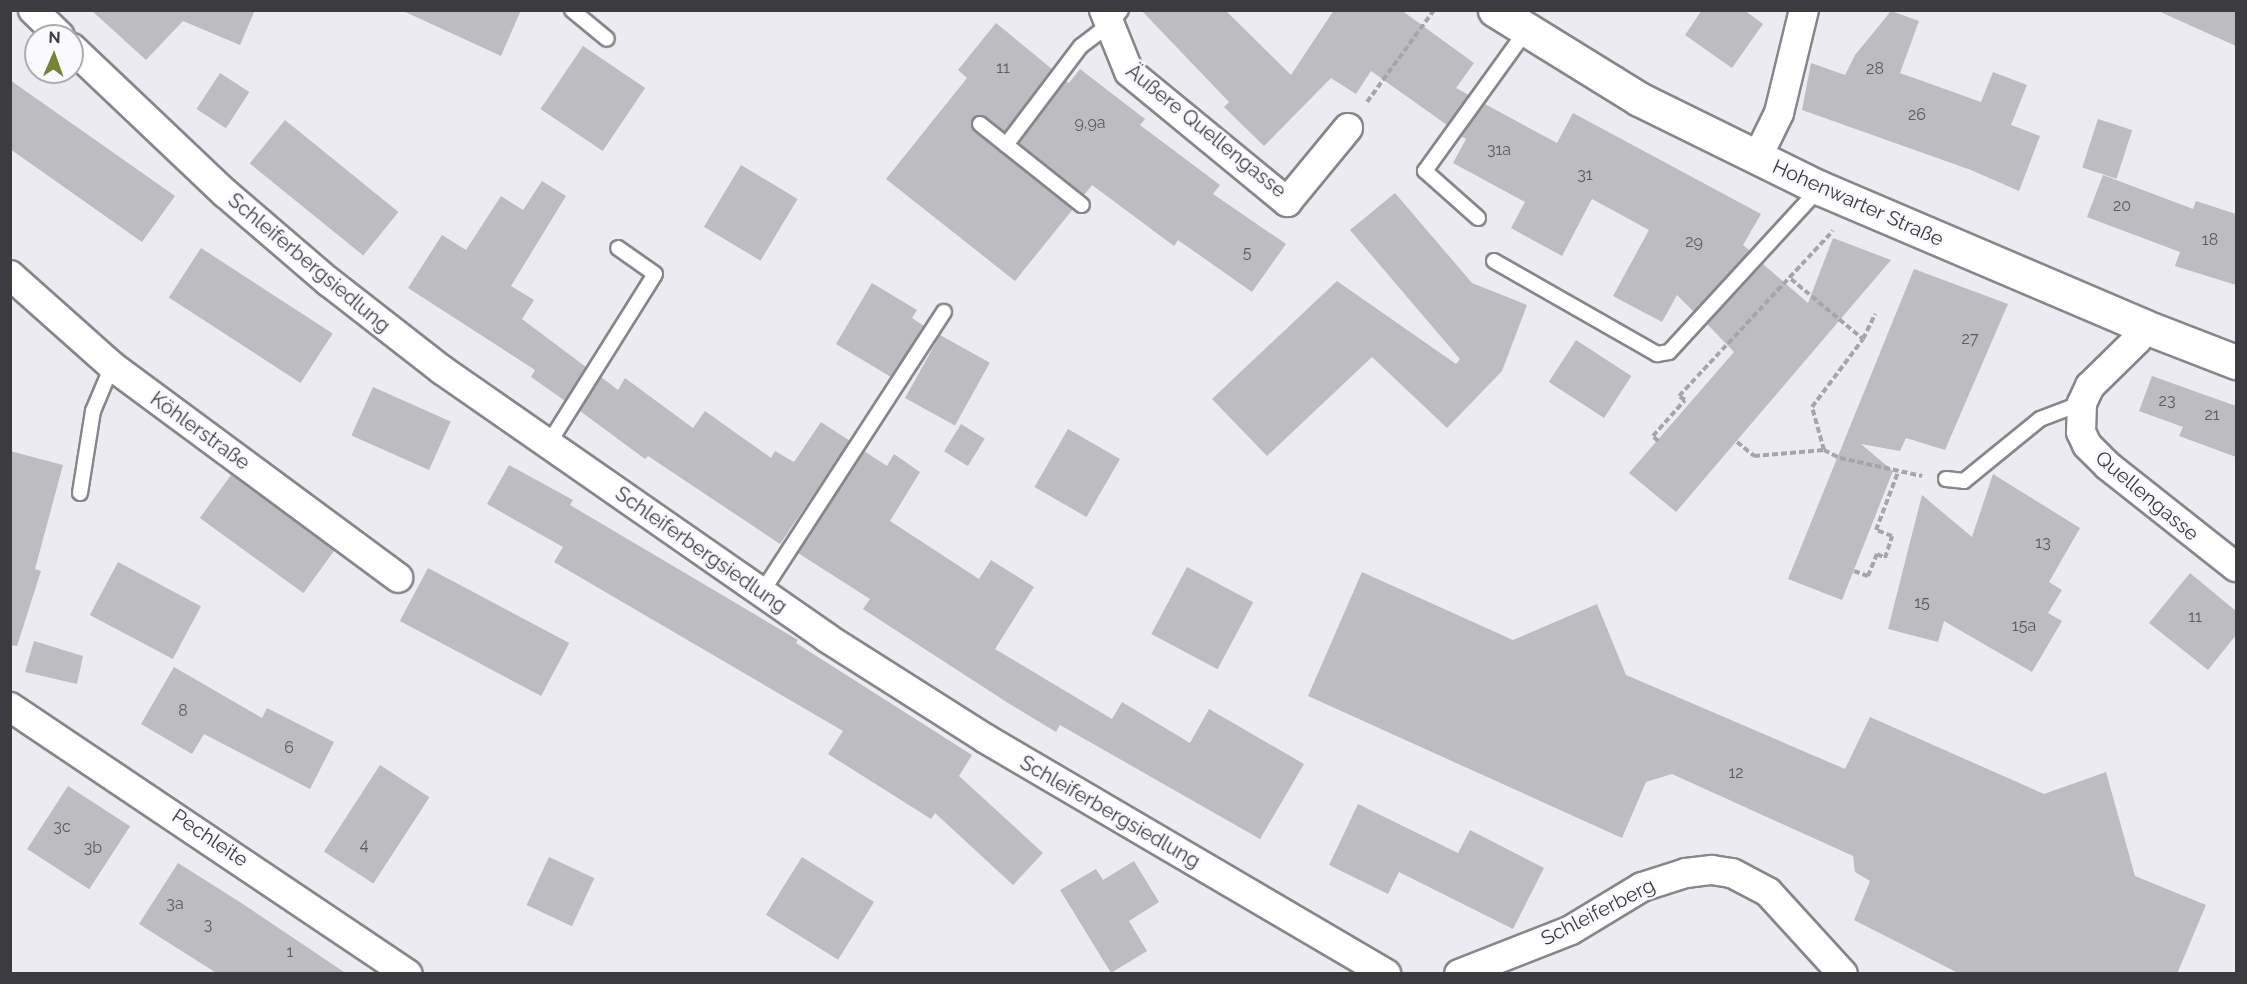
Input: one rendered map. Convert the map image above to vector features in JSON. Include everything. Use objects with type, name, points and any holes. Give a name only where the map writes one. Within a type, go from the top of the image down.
[{"type":"street","points":[[33,10],[48,24]]},
{"type":"street","name":"Hohenwarter Straße","points":[[1495,10],[1639,99],[1820,188],[2143,326],[2236,362]]},
{"type":"street","points":[[1757,158],[1779,113],[1804,10]]},
{"type":"street","name":"Äußere Quellengasse","points":[[1111,15],[1129,72],[1287,202],[1348,128]]},
{"type":"street","name":"Schleiferbergsiedlung","points":[[84,59],[225,193],[329,282],[442,370],[762,592],[986,739],[1386,974]]},
{"type":"street","name":"Köhlerstraße","points":[[10,275],[112,366],[398,578]]},
{"type":"street","points":[[2082,403],[2104,370],[2137,340],[2143,326]]},
{"type":"street","name":"Quellengasse","points":[[2082,403],[2081,432],[2087,445],[2185,529],[2236,567]]},
{"type":"street","name":"Pechleite","points":[[10,707],[408,974]]},
{"type":"street","name":"Schleiferberg","points":[[1470,972],[1571,930],[1642,887],[1686,873],[1712,870],[1732,873],[1768,892],[1843,974]]},
{"type":"lane","points":[[572,10],[607,39]]},
{"type":"lane","points":[[1006,145],[1081,46],[1111,15]]},
{"type":"lane","points":[[1478,218],[1425,171],[1526,30]]},
{"type":"lane","points":[[980,124],[1082,205]]},
{"type":"lane","points":[[1494,261],[1658,354],[1669,352],[1820,188]]},
{"type":"lane","points":[[549,443],[655,274],[618,248]]},
{"type":"lane","points":[[762,592],[944,312]]},
{"type":"lane","points":[[80,493],[93,411],[112,366]]},
{"type":"lane","points":[[1946,479],[1964,481],[2040,419],[2082,403]]},
{"type":"path","points":[[1348,128],[1434,10]]},
{"type":"path","points":[[1658,441],[1653,436],[1685,400],[1679,396],[1791,279],[1856,203]]},
{"type":"path","points":[[1791,279],[1863,339]]},
{"type":"path","points":[[1824,450],[1812,407],[1863,339],[1875,314]]},
{"type":"path","points":[[1737,442],[1754,456],[1824,450],[1898,472],[1946,479]]},
{"type":"path","points":[[1854,571],[1868,576],[1877,554],[1885,558],[1892,536],[1876,530],[1898,472]]},
{"type":"building","points":[[91,10],[255,10],[240,45],[183,21],[146,60]]},
{"type":"building","points":[[401,10],[521,10],[501,56]]},
{"type":"building","points":[[1141,10],[1225,10],[1291,75],[1334,10],[1401,10],[1474,63],[1456,88],[1469,95],[1447,125],[1371,71],[1356,94],[1331,78],[1264,146],[1224,107],[1229,102]]},
{"type":"building","points":[[1702,10],[1744,10],[1763,24],[1732,68],[1685,35]]},
{"type":"building","points":[[2156,10],[2236,10],[2236,46]]},
{"type":"building","points":[[1891,11],[1919,21],[1900,73],[1981,102],[1993,72],[2027,85],[2011,125],[2040,136],[2019,191],[1971,170],[1802,110],[1811,63],[1845,75],[1855,55]]},
{"type":"building","points":[[996,23],[1052,69],[1005,132],[981,115],[973,119],[972,128],[1073,209],[1015,281],[886,179],[967,78],[958,70]]},
{"type":"building","points":[[583,46],[645,88],[603,151],[541,109]]},
{"type":"building","points":[[1080,69],[1145,119],[1140,125],[1220,185],[1213,194],[1286,244],[1252,292],[1178,240],[1174,246],[1092,185],[1084,195],[1019,143],[1066,81],[1069,83]]},
{"type":"building","points":[[220,73],[249,92],[226,128],[197,109]]},
{"type":"building","points":[[10,80],[175,196],[142,242],[10,149]]},
{"type":"building","points":[[1485,104],[1557,143],[1573,113],[1761,214],[1743,245],[1750,251],[1694,312],[1677,295],[1662,322],[1613,296],[1649,230],[1592,199],[1562,256],[1511,228],[1525,202],[1453,163],[1466,139],[1461,136]]},
{"type":"building","points":[[2098,119],[2132,130],[2116,179],[2082,168]]},
{"type":"building","points":[[285,120],[398,212],[363,255],[250,164]]},
{"type":"building","points":[[741,165],[798,199],[760,261],[704,227]]},
{"type":"building","points":[[2103,175],[2193,209],[2196,201],[2236,214],[2236,285],[2175,266],[2180,252],[2087,217]]},
{"type":"building","points":[[542,181],[566,196],[511,286],[534,300],[522,319],[586,367],[565,401],[531,377],[535,370],[408,288],[442,235],[466,250],[501,196],[523,210]]},
{"type":"building","points":[[1395,193],[1472,283],[1527,305],[1502,371],[1447,428],[1372,357],[1267,456],[1212,399],[1337,281],[1456,364],[1460,359],[1350,230]]},
{"type":"building","points":[[1833,238],[1891,260],[1676,512],[1629,473],[1734,352],[1707,324],[1763,264],[1808,303]]},
{"type":"building","points":[[201,248],[333,334],[301,383],[169,297]]},
{"type":"building","points":[[1914,269],[2008,304],[1945,450],[1906,438],[1900,451],[1861,444],[1893,471],[1842,600],[1788,579]]},
{"type":"building","points":[[872,283],[917,310],[912,318],[924,326],[891,377],[836,344]]},
{"type":"building","points":[[940,335],[990,363],[955,426],[905,398]]},
{"type":"building","points":[[1576,340],[1631,376],[1604,418],[1549,382]]},
{"type":"building","points":[[2152,376],[2236,406],[2236,457],[2179,436],[2183,427],[2139,411]]},
{"type":"building","points":[[601,377],[618,390],[625,378],[693,428],[705,411],[771,458],[775,451],[794,462],[821,422],[850,441],[780,544],[648,456],[645,459],[580,411]]},
{"type":"building","points":[[373,387],[451,422],[429,470],[351,435]]},
{"type":"building","points":[[961,424],[985,439],[968,466],[944,451]]},
{"type":"building","points":[[1068,429],[1120,459],[1086,517],[1034,487]]},
{"type":"building","points":[[10,451],[63,465],[35,569],[41,571],[17,646],[10,645]]},
{"type":"building","points":[[864,451],[887,466],[894,454],[920,472],[890,521],[979,579],[991,560],[1034,587],[995,649],[1112,719],[1122,702],[1190,743],[1209,709],[1304,764],[1260,839],[1060,725],[1056,732],[1008,703],[863,609],[870,599],[798,553]]},
{"type":"building","points":[[509,465],[573,500],[570,505],[798,640],[796,643],[972,755],[959,776],[1043,853],[1013,885],[935,813],[931,819],[828,754],[843,731],[554,562],[563,547],[487,504]]},
{"type":"building","points":[[1993,474],[2080,528],[2049,582],[2062,590],[2048,613],[2062,621],[2032,672],[1944,621],[1938,642],[1888,629],[1922,495],[1972,537]]},
{"type":"building","points":[[231,475],[335,550],[303,593],[200,518]]},
{"type":"building","points":[[118,562],[201,606],[173,659],[90,615]]},
{"type":"building","points":[[1187,567],[1253,602],[1218,669],[1151,634]]},
{"type":"building","points":[[428,568],[569,643],[541,696],[400,621]]},
{"type":"building","points":[[1362,572],[1513,640],[1597,604],[1626,675],[1845,769],[1870,717],[2044,794],[2106,772],[2135,876],[2206,905],[2177,974],[1960,974],[1854,920],[1870,881],[1855,872],[1853,856],[1672,774],[1646,782],[1622,838],[1308,696]]},
{"type":"building","points":[[2190,573],[2236,611],[2236,635],[2208,670],[2149,623]]},
{"type":"building","points":[[34,641],[83,656],[77,684],[25,672]]},
{"type":"building","points":[[174,667],[262,718],[267,708],[334,742],[310,789],[204,734],[192,754],[141,724]]},
{"type":"building","points":[[380,765],[429,797],[373,884],[324,851]]},
{"type":"building","points":[[68,786],[130,826],[89,889],[27,849]]},
{"type":"building","points":[[1358,804],[1458,853],[1470,830],[1544,868],[1513,929],[1399,872],[1388,894],[1329,865]]},
{"type":"building","points":[[549,857],[594,878],[572,926],[527,905]]},
{"type":"building","points":[[802,857],[874,902],[838,960],[766,915]]},
{"type":"building","points":[[1134,861],[1159,902],[1129,921],[1147,951],[1111,973],[1060,890],[1096,869],[1103,880]]},
{"type":"building","points":[[178,863],[347,974],[218,974],[139,924]]}]
